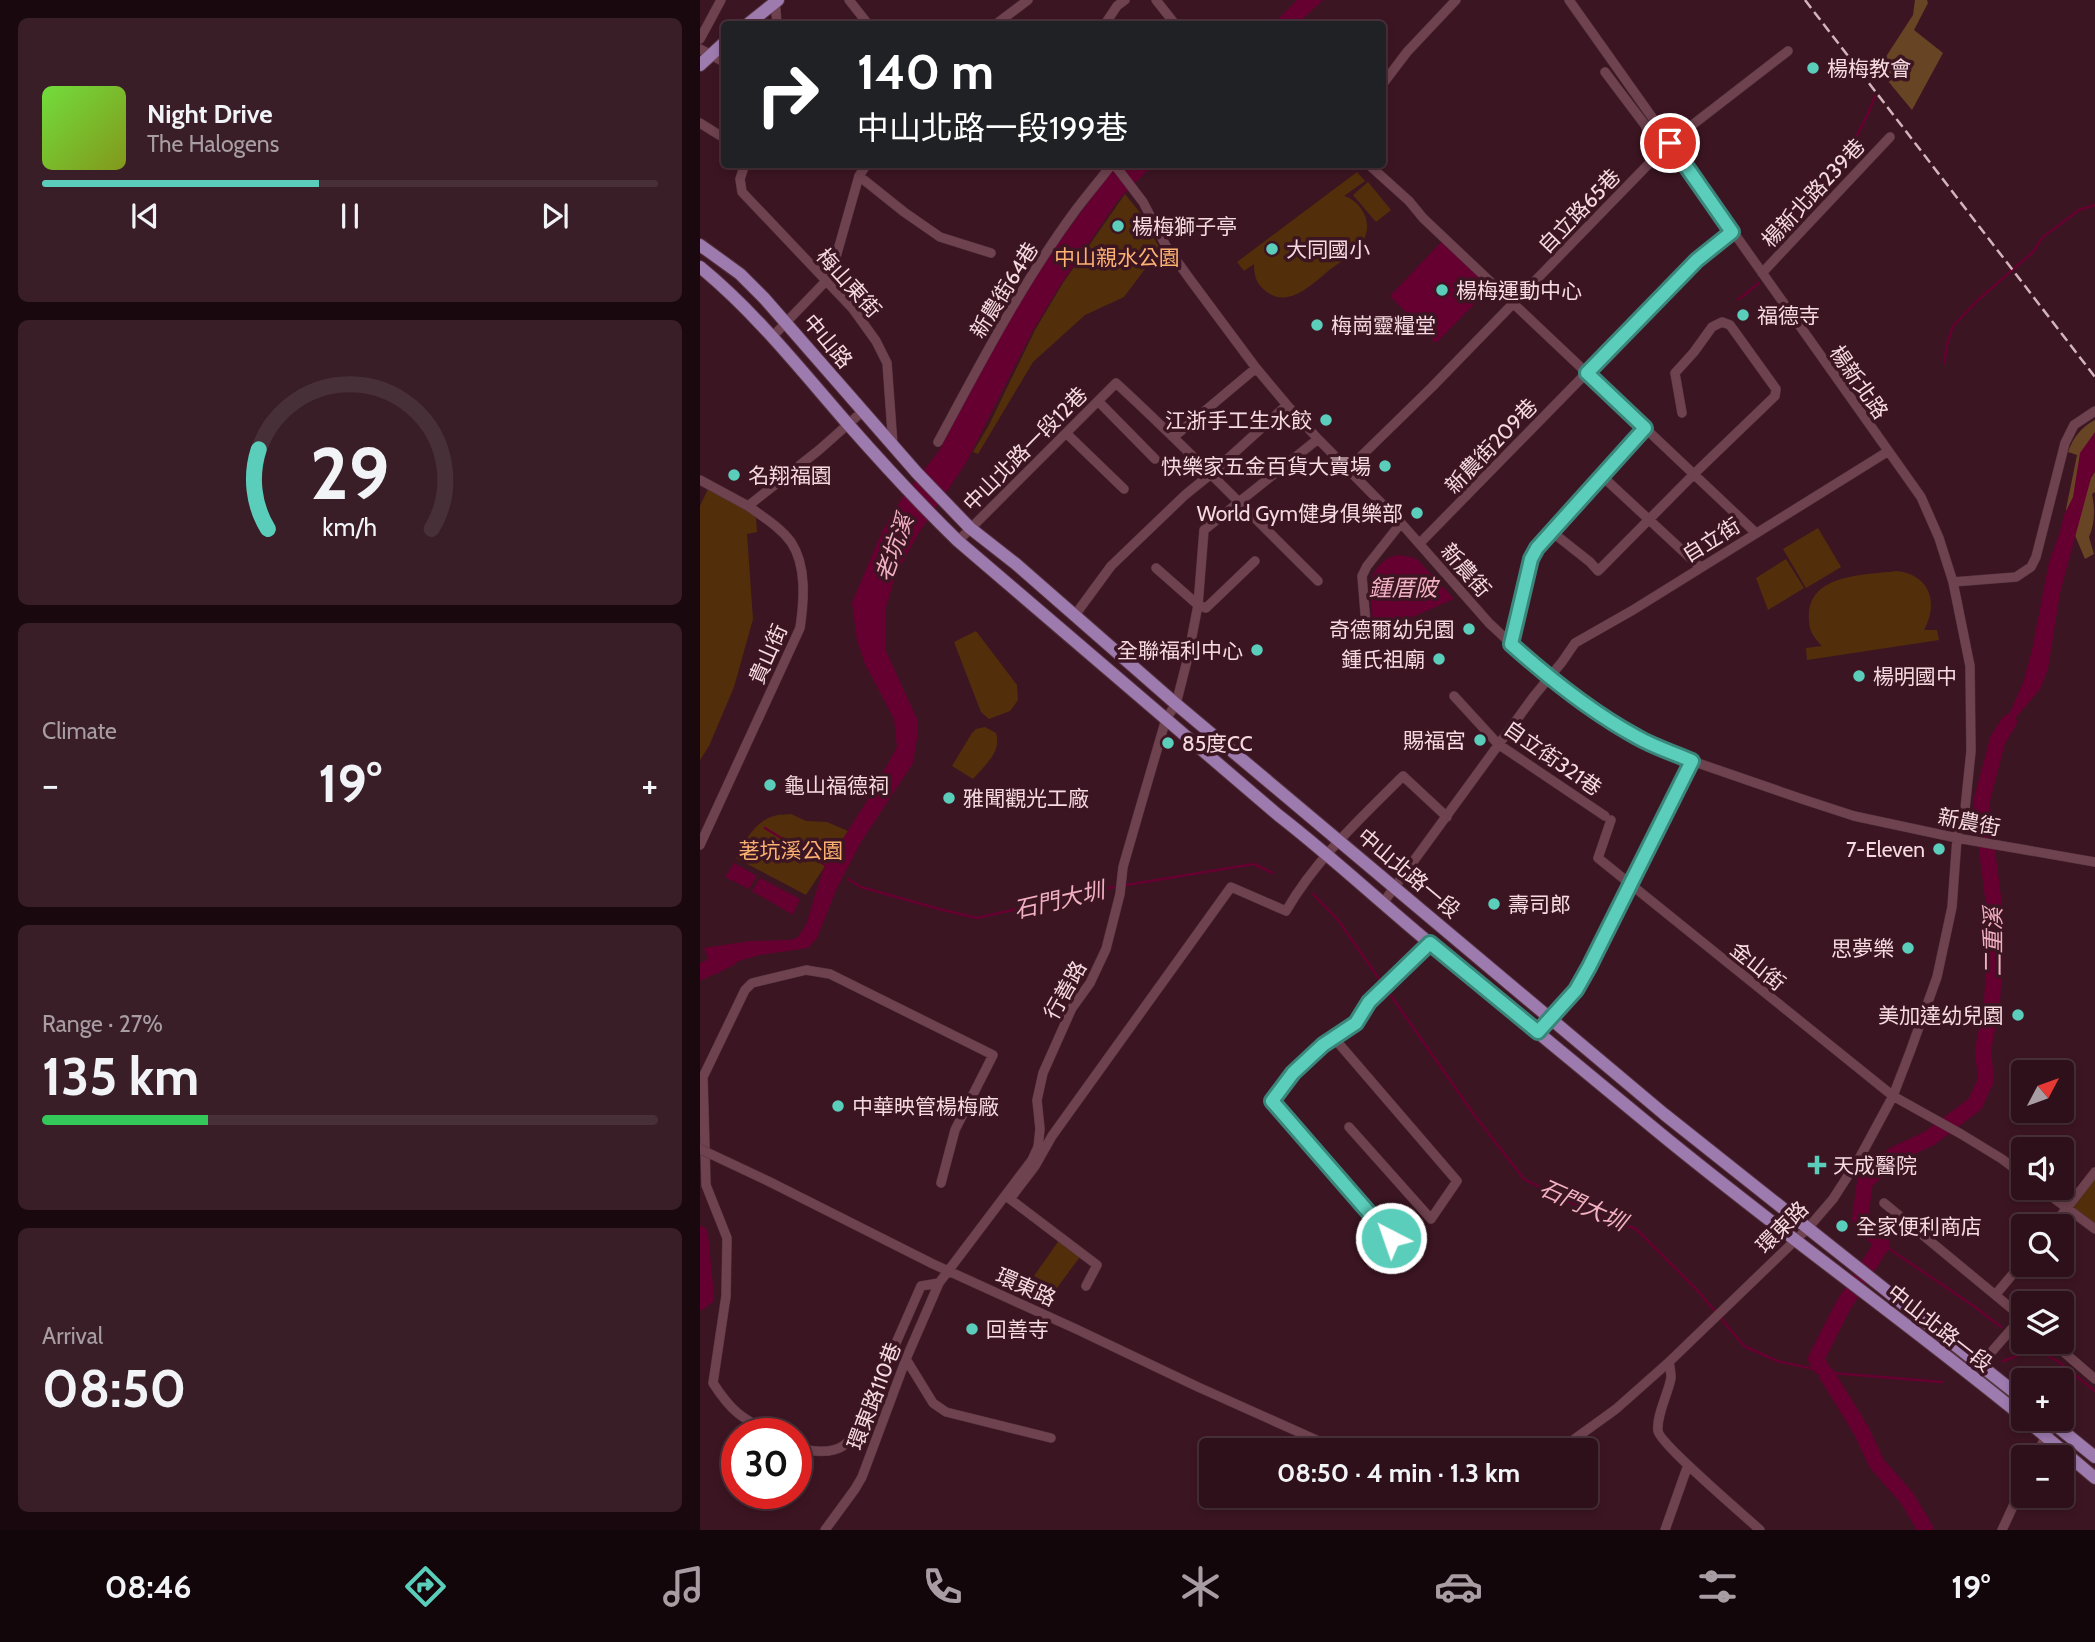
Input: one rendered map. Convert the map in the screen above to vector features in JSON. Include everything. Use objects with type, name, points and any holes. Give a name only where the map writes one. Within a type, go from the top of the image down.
[{"type":"main road","points":[[752,21],[776,1]]},
{"type":"main road","points":[[700,65],[705,52],[721,44]]},
{"type":"main road","name":"中山路","points":[[700,245],[740,274],[786,322],[942,501]]},
{"type":"main road","name":"中山路","points":[[700,267],[773,336],[932,516]]},
{"type":"main road","name":"中山北路一段","points":[[942,501],[1176,704],[1664,1114],[2011,1390]]},
{"type":"main road","name":"中山北路一段","points":[[932,516],[1430,943],[1659,1132],[2011,1407]]},
{"type":"main road","name":"中山北路一段","points":[[2040,1431],[2095,1478]]},
{"type":"main road","points":[[2063,1431],[2095,1457]]},
{"type":"street","points":[[700,40],[721,0]]},
{"type":"street","points":[[849,0],[866,21]]},
{"type":"street","points":[[1000,21],[1028,0]]},
{"type":"street","points":[[1107,21],[1117,6],[1125,0]]},
{"type":"street","points":[[1156,0],[1173,21]]},
{"type":"street","points":[[1386,80],[1407,52],[1456,0]]},
{"type":"street","name":"楊新北路","points":[[1569,0],[1921,497],[1939,538],[1953,582],[1970,666],[1971,751],[1965,809],[1958,838]]},
{"type":"street","points":[[776,1],[777,21]]},
{"type":"street","name":"自立路65巷","points":[[1348,469],[1432,387],[1670,143],[1788,51]]},
{"type":"street","points":[[705,52],[721,60]]},
{"type":"street","points":[[1605,72],[1644,125],[1658,155]]},
{"type":"street","points":[[700,122],[721,136]]},
{"type":"street","name":"楊新北路239巷","points":[[1762,273],[1890,137]]},
{"type":"street","name":"梅山東街","points":[[744,168],[740,179],[742,192],[853,309],[876,341],[887,363],[893,445]]},
{"type":"street","points":[[773,336],[825,282],[832,271],[859,176],[864,168]]},
{"type":"street","name":"新農街64巷","points":[[938,442],[1029,280],[1075,211],[1110,168]]},
{"type":"street","name":"新農街","points":[[1116,168],[1143,202],[1166,246],[1256,368],[1318,439],[1420,543],[1489,622],[1548,678],[1627,731],[1692,761],[1854,816],[1958,838],[2095,862]]},
{"type":"street","name":"自立街","points":[[1372,168],[1756,533],[1575,642],[1383,903]]},
{"type":"street","points":[[859,176],[940,237],[991,253]]},
{"type":"street","name":"新農街209巷","points":[[1420,543],[1697,260],[1732,232]]},
{"type":"street","points":[[1552,532],[1598,571],[1775,396],[1776,389],[1730,325],[1722,322],[1712,327],[1675,373],[1682,413]]},
{"type":"street","points":[[1256,368],[1174,436],[1318,581]]},
{"type":"street","name":"中山北路一段12巷","points":[[958,541],[1116,383],[1174,436]]},
{"type":"street","points":[[1098,401],[1155,459]]},
{"type":"street","points":[[1075,615],[1111,566],[1185,495],[1287,404]]},
{"type":"street","points":[[748,506],[863,411]]},
{"type":"street","points":[[1953,582],[2016,576],[2031,567],[2036,557],[2065,443],[2074,425],[2095,411]]},
{"type":"street","points":[[1511,644],[1531,559],[1537,548],[1645,428]]},
{"type":"street","points":[[1066,433],[1124,489]]},
{"type":"street","points":[[1237,502],[1318,439]]},
{"type":"street","points":[[1756,533],[1888,452]]},
{"type":"street","points":[[1602,476],[1700,567]]},
{"type":"street","name":"貴山街","points":[[700,480],[748,506],[791,542],[800,565],[803,608],[800,628],[700,845]]},
{"type":"street","name":"行善路","points":[[948,1271],[1032,1160],[1038,1147],[1040,1129],[1037,1100],[1043,1073],[1072,1008],[1090,983],[1102,959],[1166,719],[1176,704],[1198,605],[1204,530],[1237,502]]},
{"type":"street","points":[[1367,637],[1363,576],[1367,566],[1401,523]]},
{"type":"street","points":[[1156,568],[1198,605],[1206,608],[1255,561]]},
{"type":"street","name":"自立街321巷","points":[[1454,696],[1498,744],[1608,818]]},
{"type":"street","points":[[1538,1032],[1576,990],[1692,761]]},
{"type":"street","points":[[1086,1286],[1097,1265],[1010,1199],[1035,1166],[1052,1136],[1231,887],[1286,911],[1339,839],[1403,776],[1447,817]]},
{"type":"street","name":"金山街","points":[[1608,818],[1598,858],[1630,886],[1893,1096],[2011,1166]]},
{"type":"street","name":"環東路","points":[[1576,1438],[1616,1409],[1669,1362],[1808,1228],[1840,1189],[1893,1096],[1937,977],[1952,907],[1958,838]]},
{"type":"street","points":[[1407,1257],[1272,1101],[1293,1073],[1323,1045],[1356,1023],[1377,993],[1430,943]]},
{"type":"street","points":[[745,1418],[729,1406],[713,1383],[726,1296],[727,1238],[706,1185],[703,1077],[745,990],[752,983],[806,970],[830,974],[993,1055],[955,1130],[941,1183]]},
{"type":"street","points":[[1334,1038],[1457,1181],[1430,1219],[1349,1127]]},
{"type":"street","name":"環東路","points":[[700,1149],[948,1271],[1312,1438]]},
{"type":"street","points":[[2063,1214],[2095,1172]]},
{"type":"street","points":[[2055,1200],[2095,1229]]},
{"type":"street","points":[[1885,1203],[2011,1307]]},
{"type":"street","name":"環東路110巷","points":[[825,1530],[862,1476],[906,1359],[939,1283],[948,1271]]},
{"type":"street","points":[[1996,1294],[2011,1276]]},
{"type":"street","points":[[812,1450],[840,1448],[856,1434],[921,1286],[939,1283]]},
{"type":"street","points":[[1980,1365],[2011,1331]]},
{"type":"street","points":[[2066,1354],[2095,1379]]},
{"type":"street","points":[[906,1359],[933,1403],[946,1412],[1051,1438]]},
{"type":"street","points":[[1669,1362],[1671,1376],[1658,1423],[1661,1439],[1760,1530]]},
{"type":"street","points":[[2042,1445],[2048,1431]]},
{"type":"street","points":[[1665,1530],[1688,1465]]},
{"type":"street","points":[[2002,1530],[2012,1508]]},
{"type":"green space","points":[[1357,172],[1365,181],[1344,196],[1356,202],[1366,219],[1366,232],[1354,252],[1293,296],[1276,296],[1267,292],[1258,283],[1254,264],[1244,271],[1237,262]]},
{"type":"green space","points":[[1368,182],[1391,210],[1376,222],[1353,195]]},
{"type":"green space","name":"中山親水公園","points":[[1125,194],[1141,214],[1160,249],[1124,297],[1085,315],[1033,362],[978,454],[973,452],[1035,330],[1063,283]]},
{"type":"green space","points":[[708,489],[744,508],[756,518],[757,532],[747,534],[753,619],[734,687],[709,746],[700,760],[700,506]]},
{"type":"green space","points":[[1818,528],[1841,567],[1806,588],[1783,549]]},
{"type":"green space","points":[[1786,559],[1804,588],[1768,610],[1756,578]]},
{"type":"green space","points":[[1897,571],[1917,578],[1924,584],[1931,601],[1931,610],[1924,630],[1937,630],[1939,640],[1807,660],[1806,648],[1822,646],[1811,631],[1809,618],[1813,599],[1820,590],[1844,578]]},
{"type":"green space","points":[[976,631],[1017,685],[1018,700],[1010,711],[989,719],[981,712],[954,642]]},
{"type":"green space","points":[[985,727],[996,733],[997,746],[991,758],[973,779],[952,766],[972,733]]},
{"type":"green space","name":"荖坑溪公園","points":[[791,814],[806,821],[827,822],[848,831],[806,895],[736,858],[761,822],[776,815]]},
{"type":"green space","points":[[2095,1172],[2095,1229],[2067,1209]]},
{"type":"green space","points":[[1060,1239],[1082,1254],[1057,1288],[1034,1276]]},
{"type":"shaded area","points":[[1915,0],[1927,0],[1928,3],[1914,30],[1943,53],[1912,110],[1878,69],[1913,15]]},
{"type":"shaded area","points":[[2095,420],[2095,492],[2092,494],[2094,516],[2089,537],[2094,554],[2085,559],[2066,509],[2077,455],[2068,452],[2078,433]]},
{"type":"water","points":[[1297,0],[1323,0],[1300,21],[1276,21]]},
{"type":"water","points":[[1114,168],[1150,168],[1119,199],[1061,284],[1032,332],[966,463],[918,534],[895,576],[885,611],[885,649],[917,719],[913,763],[861,842],[837,888],[817,938],[808,948],[760,955],[735,962],[715,975],[704,948],[797,938],[806,925],[823,870],[872,793],[897,747],[894,719],[865,664],[857,640],[852,603],[882,532],[904,495],[939,451],[999,338],[1045,261]]},
{"type":"water","name":"楊梅運動中心","points":[[1446,237],[1495,283],[1436,343],[1390,296]]},
{"type":"water","points":[[2095,432],[2095,472],[2091,478],[2060,593],[2048,669],[2040,689],[1998,739],[2023,683],[2049,562],[2064,515],[2073,497],[2080,453]]},
{"type":"water","name":"鍾厝陂","points":[[1397,555],[1419,561],[1454,599],[1373,634],[1371,581],[1380,564]]},
{"type":"water","points":[[734,863],[757,876],[749,889],[725,877]]},
{"type":"water","points":[[760,878],[800,899],[793,915],[752,891]]},
{"type":"waterway","points":[[1781,239],[1793,230],[1838,165],[1859,131],[1875,96]]},
{"type":"waterway","points":[[1944,363],[1953,326],[1978,300],[2033,252],[2043,237],[2079,210],[2095,205]]},
{"type":"waterway","points":[[1739,299],[1759,283]]},
{"type":"waterway","name":"二重溪","points":[[1821,1367],[1816,1359],[1843,1306],[1882,1244],[1860,1219],[1865,1182],[1894,1155],[1930,1138],[1975,1104],[1986,1080],[1983,1050],[1992,1004],[1996,921],[1981,803],[1998,739],[2009,722]]},
{"type":"waterway","name":"石門大圳","points":[[765,828],[825,865]]},
{"type":"waterway","name":"石門大圳","points":[[848,879],[861,887],[977,918],[1114,887],[1254,864],[1273,873]]},
{"type":"waterway","name":"石門大圳","points":[[1313,894],[1338,920],[1475,1116],[1524,1179],[1592,1213],[1636,1229],[1698,1291],[1744,1346],[1777,1361],[1833,1373],[1942,1382]]},
{"type":"waterway","name":"老坑溪","points":[[700,972],[730,958]]},
{"type":"waterway","name":"老坑溪","points":[[700,1234],[706,1297],[700,1302]]},
{"type":"waterway","points":[[1882,1244],[2001,1327]]},
{"type":"waterway","name":"石門大圳","points":[[2003,1361],[2036,1349],[2059,1362],[2095,1391]]},
{"type":"waterway","name":"二重溪","points":[[1827,1375],[1861,1430],[1877,1464],[1907,1498],[1926,1530]]},
{"type":"railway","points":[[1805,0],[2095,377]]},
{"type":"place","name":"楊梅教會","points":[[1813,68]]},
{"type":"place","name":"楊梅獅子亭","points":[[1118,226]]},
{"type":"place","name":"大同國小","points":[[1272,249]]},
{"type":"place","name":"楊梅運動中心","points":[[1442,290]]},
{"type":"place","name":"福德寺","points":[[1743,315]]},
{"type":"place","name":"梅崗靈糧堂","points":[[1317,325]]},
{"type":"place","name":"江浙手工生水餃","points":[[1326,420]]},
{"type":"place","name":"快樂家五金百貨大賣場","points":[[1385,466]]},
{"type":"place","name":"名翔福園","points":[[734,475]]},
{"type":"place","name":"World Gym健身俱樂部","points":[[1417,513]]},
{"type":"place","name":"奇德爾幼兒園","points":[[1469,629]]},
{"type":"place","name":"全聯福利中心","points":[[1257,650]]},
{"type":"place","name":"鍾氏祖廟","points":[[1439,659]]},
{"type":"place","name":"楊明國中","points":[[1859,676]]},
{"type":"place","name":"賜福宮","points":[[1480,740]]},
{"type":"place","name":"85度CC","points":[[1168,743]]},
{"type":"place","name":"龜山福德祠","points":[[770,785]]},
{"type":"place","name":"雅聞觀光工廠","points":[[949,798]]},
{"type":"place","name":"7-Eleven","points":[[1939,849]]},
{"type":"place","name":"壽司郎","points":[[1494,904]]},
{"type":"place","name":"思夢樂","points":[[1908,948]]},
{"type":"place","name":"美加達幼兒園","points":[[2018,1015]]},
{"type":"place","name":"中華映管楊梅廠","points":[[838,1106]]},
{"type":"place","name":"天成醫院","points":[[1817,1165]]},
{"type":"place","name":"全家便利商店","points":[[1842,1226]]},
{"type":"place","name":"回善寺","points":[[972,1329]]},
{"type":"route","points":[[1391,1238],[1272,1101],[1293,1073],[1323,1045],[1356,1023],[1377,993],[1430,943],[1538,1032],[1576,990],[1692,761],[1640,739],[1600,715],[1548,678],[1511,644],[1531,559],[1537,548],[1645,428],[1587,373],[1697,260],[1732,232],[1670,143]]}]
